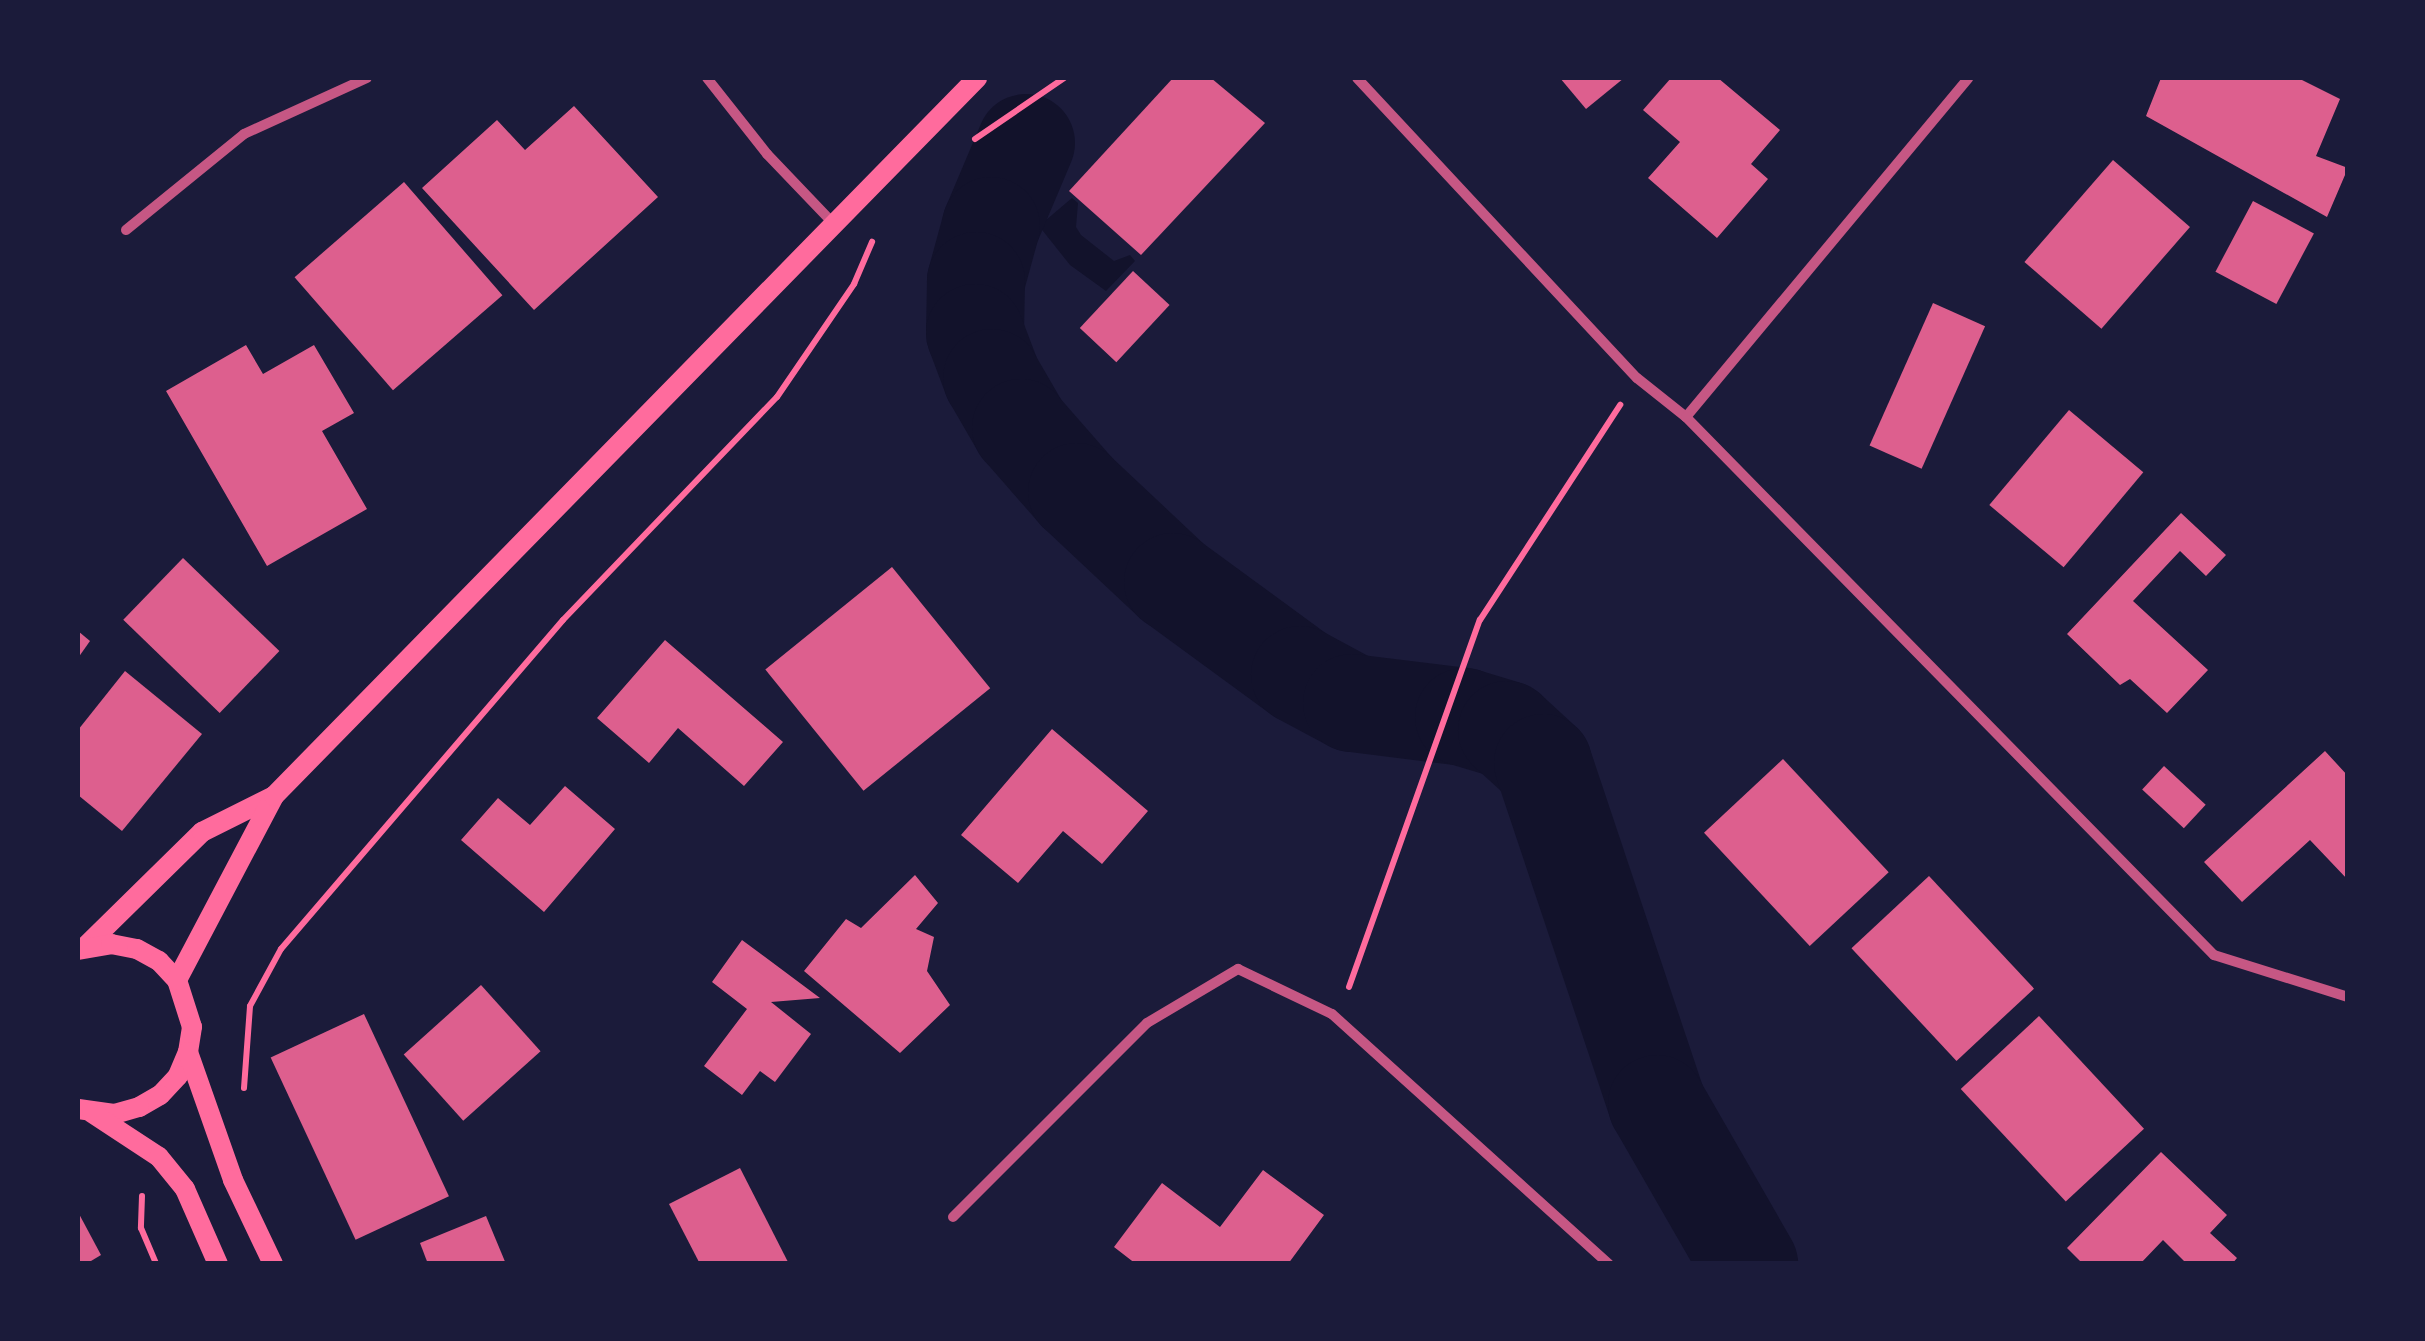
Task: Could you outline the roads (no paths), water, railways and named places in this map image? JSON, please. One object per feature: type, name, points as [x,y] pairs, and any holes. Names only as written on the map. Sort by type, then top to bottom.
[{"type":"main road","points":[[177,980],[274,796],[977,78]]},
{"type":"main road","points":[[82,948],[202,832],[274,796]]},
{"type":"main road","points":[[82,948],[112,944],[137,949],[159,962],[177,980],[192,1027],[188,1052],[178,1076],[160,1094],[139,1107],[114,1114],[83,1110]]},
{"type":"main road","points":[[188,1052],[220,1143],[272,1264]]},
{"type":"main road","points":[[83,1110],[159,1158],[184,1189],[218,1264]]},
{"type":"street","points":[[126,230],[244,134],[367,78]]},
{"type":"street","points":[[707,78],[766,154],[836,226]]},
{"type":"street","points":[[1357,78],[1637,378],[1686,417],[2214,954],[2348,996]]},
{"type":"street","points":[[1686,417],[1968,78]]},
{"type":"street","points":[[953,1217],[1147,1023],[1238,969],[1332,1014],[1609,1264]]},
{"type":"waterway","points":[[1026,143],[991,226],[976,281],[975,333],[992,378],[1021,428],[1077,492],[1173,582],[1300,675],[1352,703],[1464,717],[1507,730],[1543,763],[1657,1104],[1749,1264]]}]
